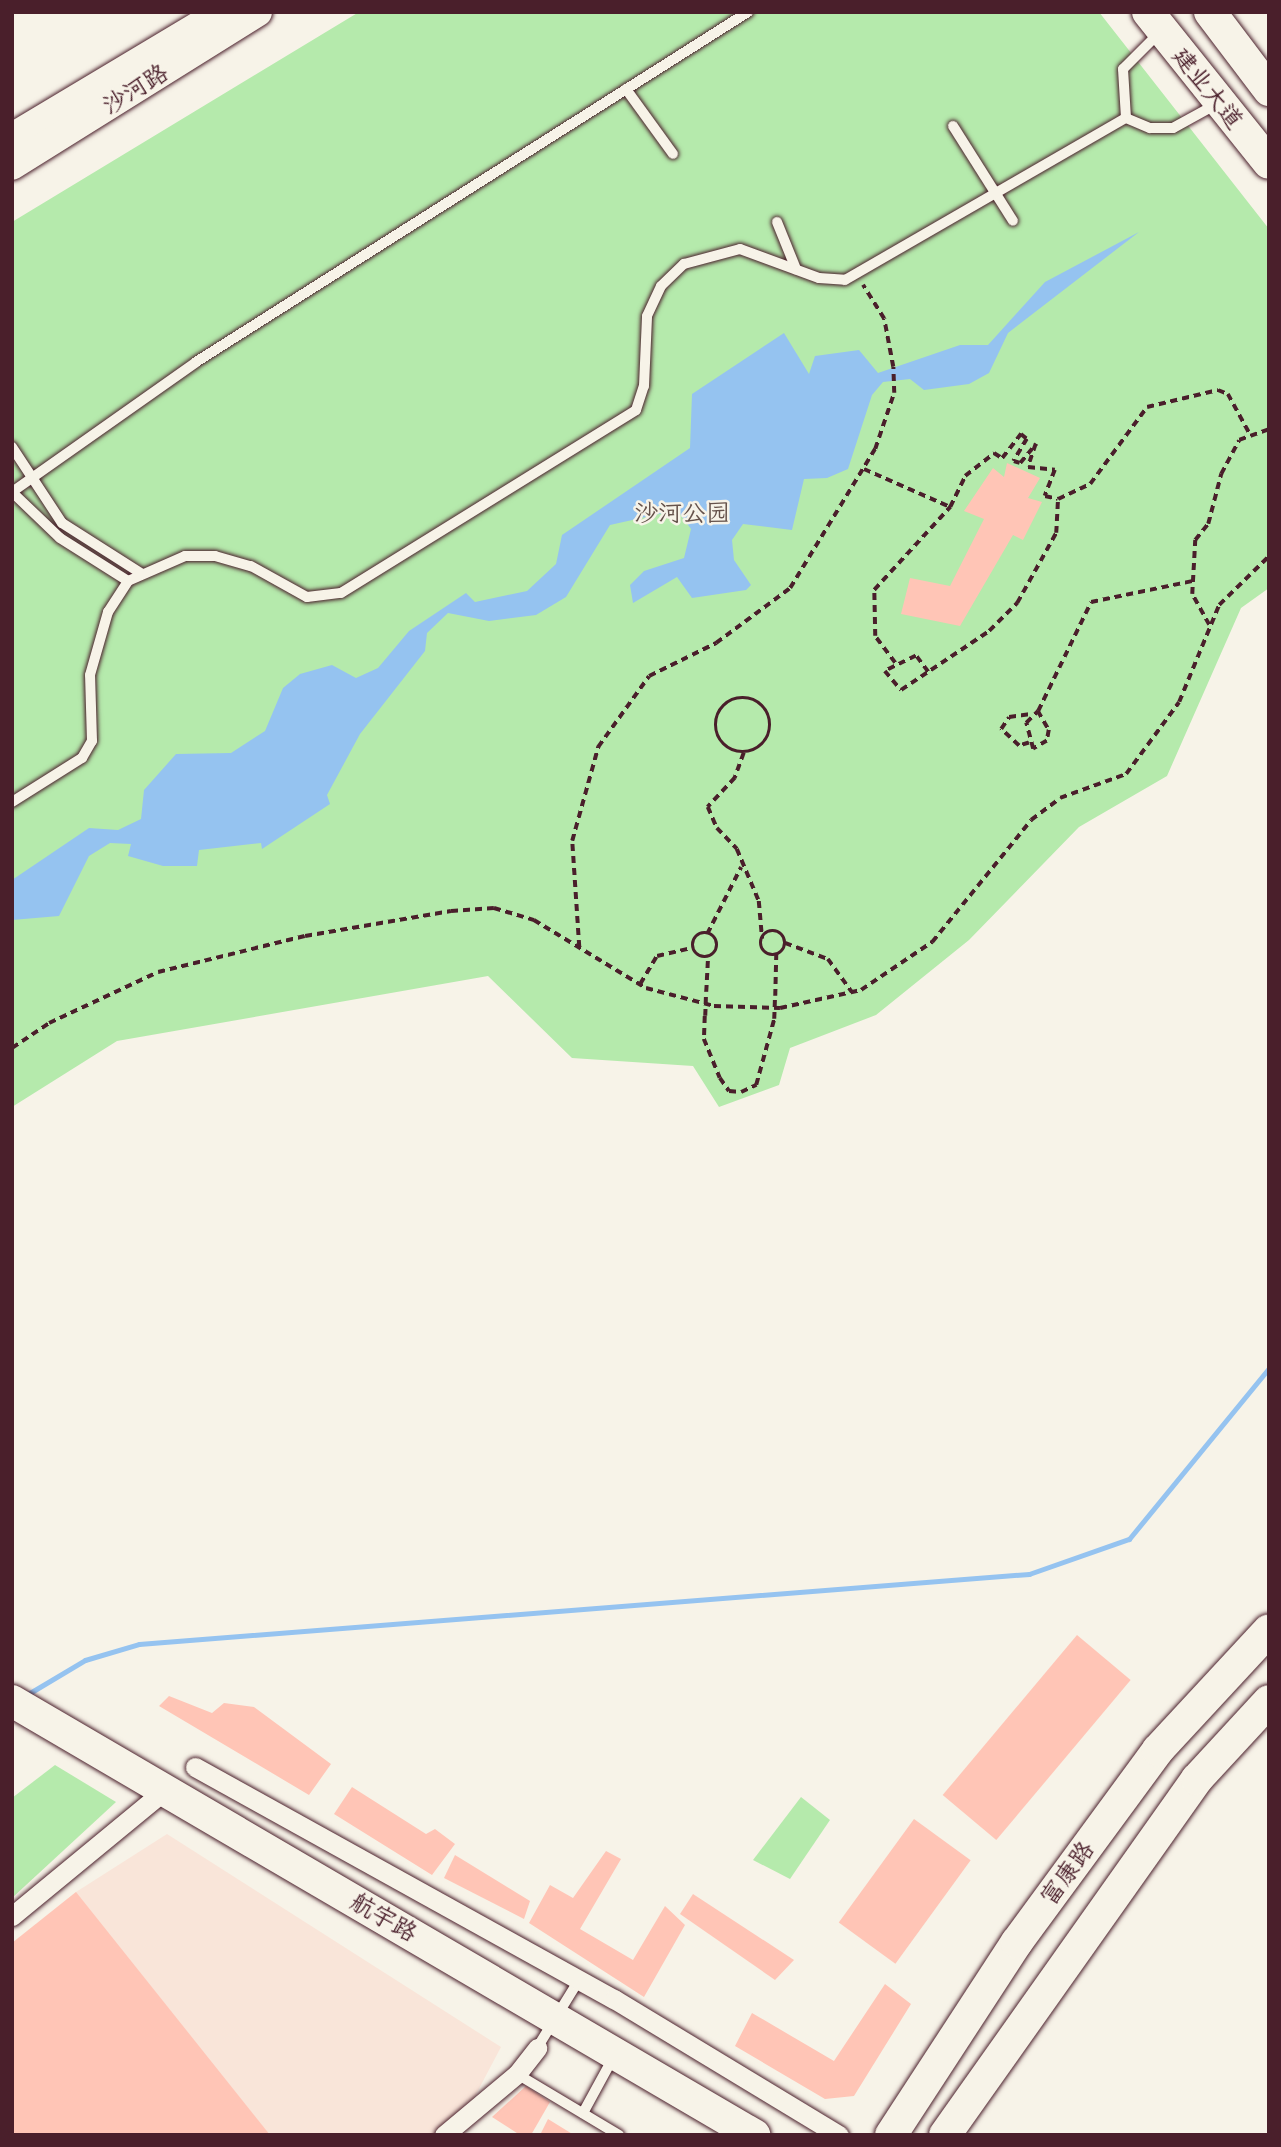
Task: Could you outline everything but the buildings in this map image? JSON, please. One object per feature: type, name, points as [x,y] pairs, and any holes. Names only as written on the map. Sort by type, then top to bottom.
[{"type":"main road","name":"沙河路","points":[[14,132],[221,12]]},
{"type":"main road","name":"沙河路","points":[[12,166],[258,12]]},
{"type":"main road","name":"建业大道","points":[[1210,12],[1269,90]]},
{"type":"main road","name":"建业大道","points":[[1155,21],[1269,163]]},
{"type":"main road","name":"富康路","points":[[891,2135],[1017,1942],[1158,1750],[1269,1630]]},
{"type":"main road","name":"航宇路","points":[[12,1701],[754,2135]]},
{"type":"main road","name":"富康路","points":[[945,2135],[1197,1779],[1269,1701]]},
{"type":"street","points":[[195,1767],[579,1980],[839,2135]]},
{"type":"street","points":[[12,1916],[165,1790]]},
{"type":"street","points":[[444,2135],[517,2074],[537,2049]]},
{"type":"lane","points":[[128,581],[60,538],[12,492],[34,480],[196,362],[748,12]]},
{"type":"lane","points":[[1126,118],[1123,69],[1155,21]]},
{"type":"lane","points":[[626,89],[673,154]]},
{"type":"lane","points":[[1126,118],[1150,128],[1173,128],[1220,102]]},
{"type":"lane","points":[[12,802],[82,758],[92,741],[90,675],[108,612],[128,581],[185,556],[215,556],[251,566],[307,597],[341,593],[636,410],[644,386],[648,316],[661,286],[684,264],[740,249],[796,269],[845,280],[1126,118]]},
{"type":"lane","points":[[953,126],[1013,221]]},
{"type":"lane","points":[[777,222],[796,269]]},
{"type":"lane","points":[[12,447],[62,523],[142,574]]},
{"type":"lane","points":[[537,2049],[553,2016],[579,1980]]},
{"type":"lane","points":[[583,2113],[616,2053]]},
{"type":"lane","points":[[517,2074],[620,2135]]},
{"type":"path","points":[[579,947],[572,841],[598,747],[649,676],[716,643],[790,588],[864,468],[894,393],[893,367],[884,319],[857,274]]},
{"type":"path","points":[[895,663],[875,636],[874,590],[950,507],[965,476],[994,453],[1002,458],[1021,433],[1027,439],[1014,461],[1020,463],[1036,444],[1028,467],[1055,470],[1045,496],[1058,499],[1090,484],[1138,415],[1170,397],[1228,394],[1251,436]]},
{"type":"path","points":[[1209,625],[1192,581],[1195,540],[1208,524],[1221,474],[1239,440],[1269,429]]},
{"type":"path","points":[[864,468],[950,507]]},
{"type":"path","points":[[928,672],[916,656],[895,663],[886,671],[901,690],[928,672],[989,631],[1017,603],[1056,533],[1058,499]]},
{"type":"path","points":[[12,1048],[49,1023],[158,972],[305,936],[494,908],[534,920],[640,984],[714,1006],[780,1008],[852,992],[888,976],[932,942],[1031,820],[1060,798],[1126,774],[1179,702],[1209,625],[1241,580],[1269,556]]},
{"type":"path","points":[[1029,743],[1019,746],[1001,729],[1009,717],[1038,711],[1091,602],[1192,581]]},
{"type":"path","points":[[745,698],[762,705],[770,721],[761,747],[744,753],[720,742],[715,725],[727,702],[745,698]]},
{"type":"path","points":[[1032,713],[1029,743],[1033,749],[1047,741],[1049,730],[1038,711]]},
{"type":"path","points":[[744,753],[735,778],[708,807],[717,828],[737,849],[741,867],[760,901],[762,939],[766,952],[776,954]]},
{"type":"path","points":[[693,948],[696,937],[707,934],[741,867]]},
{"type":"path","points":[[762,939],[775,932],[785,943],[828,959],[852,992]]},
{"type":"path","points":[[707,934],[716,945],[708,957],[704,1039],[720,1079],[729,1091],[741,1092],[756,1085],[774,1019],[776,954],[785,943]]},
{"type":"path","points":[[640,984],[656,956],[693,948],[708,957]]},
{"type":"shaded area","points":[[167,1834],[501,2047],[472,2102],[432,2135],[12,2135],[12,1943],[76,1892]]},
{"type":"green space","name":"沙河公园","points":[[359,12],[1099,12],[1269,229],[1269,588],[1241,608],[1167,776],[1079,827],[969,940],[876,1015],[790,1048],[779,1085],[719,1107],[693,1066],[572,1058],[488,976],[117,1041],[12,1107],[12,222]]},
{"type":"green space","points":[[55,1765],[116,1802],[12,1898],[12,1798]]},
{"type":"green space","points":[[801,1797],[830,1820],[790,1879],[753,1860]]},
{"type":"water","points":[[1139,232],[1008,333],[989,373],[969,384],[924,390],[910,379],[883,382],[872,395],[848,469],[827,478],[804,479],[792,530],[743,524],[732,540],[734,560],[751,585],[746,590],[692,598],[677,577],[633,603],[630,585],[644,571],[684,558],[691,529],[677,510],[610,525],[566,597],[536,615],[489,621],[448,613],[427,633],[425,651],[360,734],[327,795],[330,804],[262,849],[261,843],[199,850],[197,866],[163,866],[128,856],[131,844],[110,843],[89,856],[59,916],[12,920],[12,880],[89,828],[118,830],[141,819],[144,790],[176,754],[231,753],[265,731],[283,688],[300,674],[332,665],[356,678],[378,668],[409,631],[466,593],[475,602],[527,591],[556,564],[562,535],[690,448],[692,394],[784,333],[809,374],[815,356],[859,350],[878,373],[960,345],[988,345],[1045,282]]},
{"type":"waterway","points":[[23,1697],[85,1660],[139,1644],[1029,1574],[1129,1539],[1269,1368]]}]
